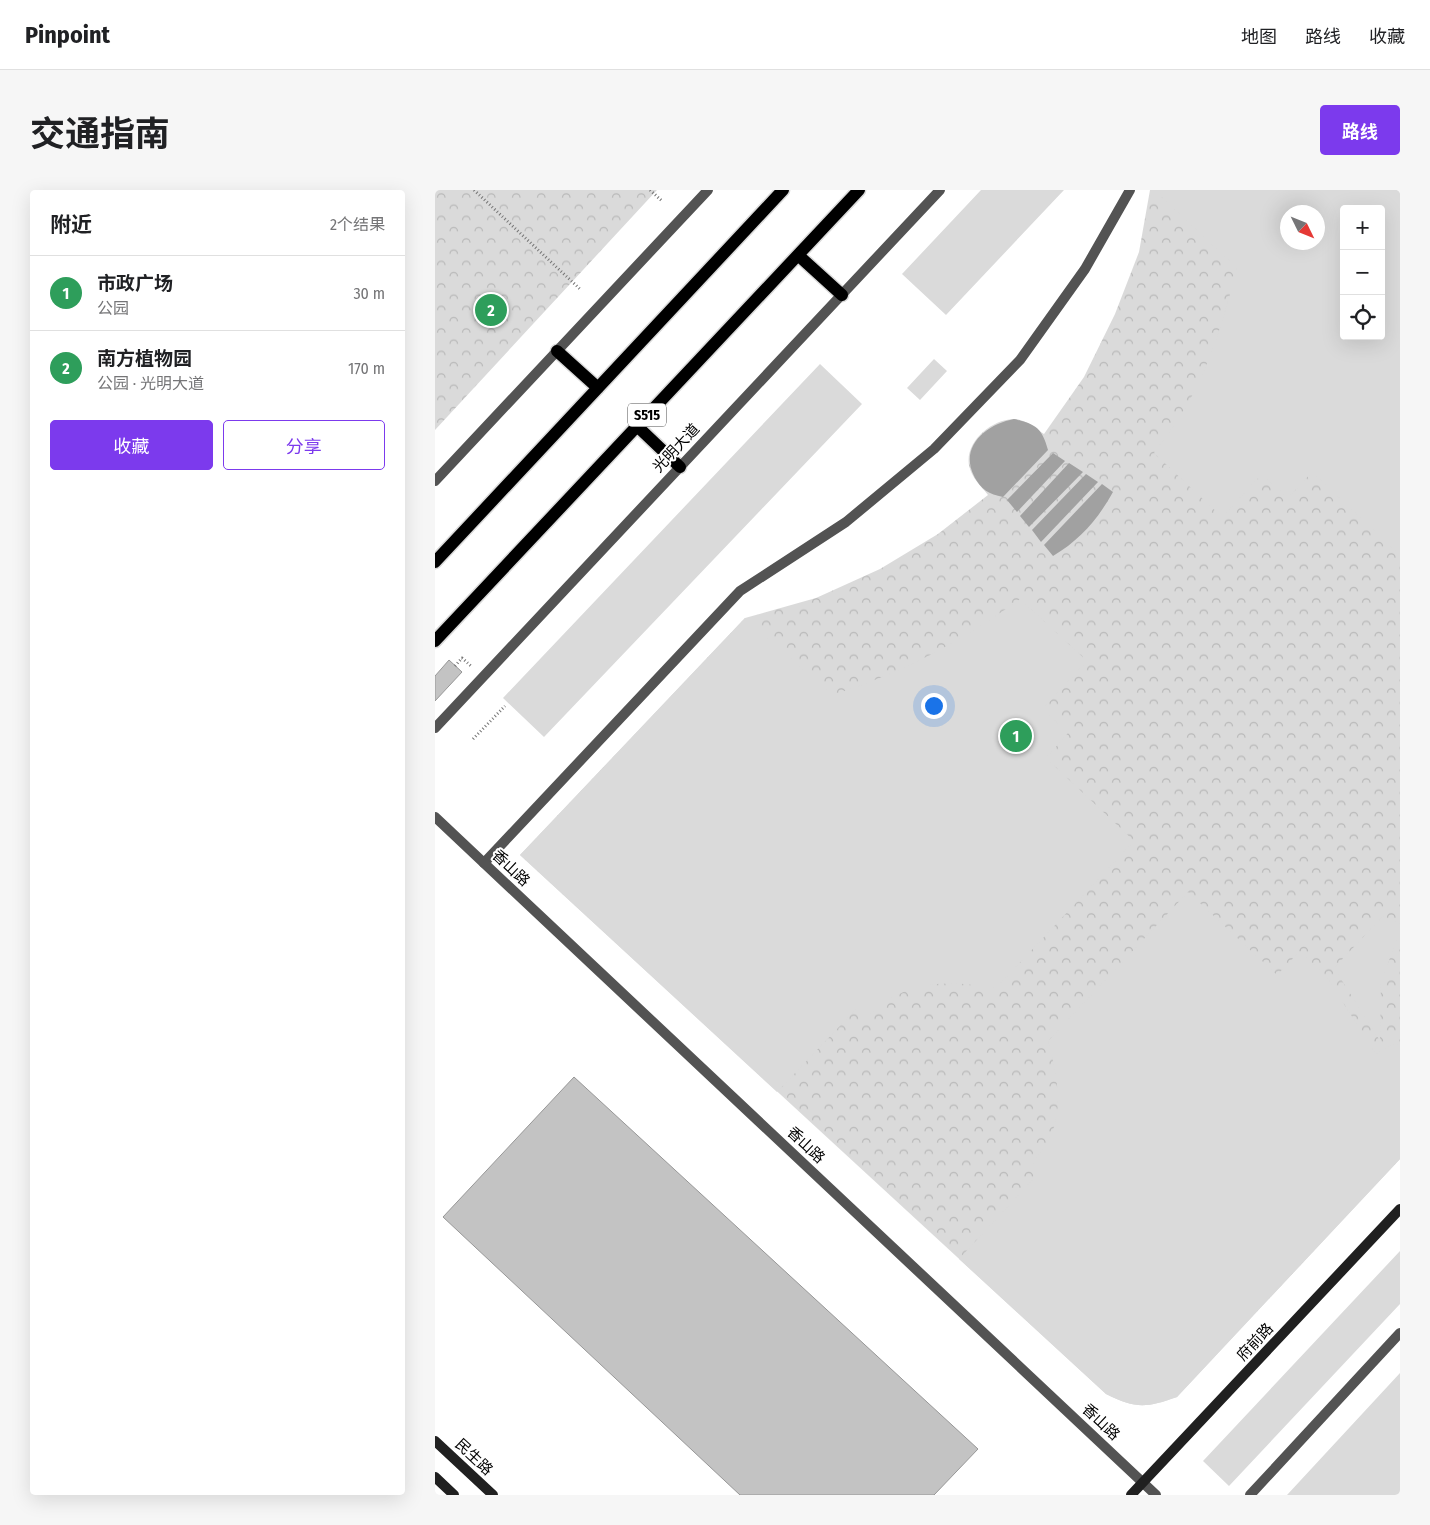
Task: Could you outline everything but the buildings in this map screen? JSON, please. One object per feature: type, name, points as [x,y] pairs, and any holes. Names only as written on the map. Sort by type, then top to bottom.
[{"type":"main road","points":[[435,562],[783,190]]},
{"type":"main road","name":"S515","points":[[435,641],[859,190]]},
{"type":"main road","points":[[798,255],[842,295]]},
{"type":"main road","points":[[557,351],[598,388]]},
{"type":"main road","points":[[637,426],[680,467]]},
{"type":"main road","name":"府前路","points":[[1131,1495],[1400,1209]]},
{"type":"main road","name":"民生路","points":[[435,1441],[493,1495]]},
{"type":"main road","points":[[435,1477],[455,1495]]},
{"type":"street","points":[[435,481],[708,190]]},
{"type":"street","name":"光明大道","points":[[435,728],[940,190]]},
{"type":"street","points":[[484,863],[740,591],[846,522],[934,449],[1019,360],[1085,269],[1131,190]]},
{"type":"street","name":"香山路","points":[[435,817],[1156,1495]]},
{"type":"street","points":[[1250,1495],[1400,1333]]},
{"type":"path","points":[[474,190],[581,290]]},
{"type":"path","points":[[650,190],[662,201]]},
{"type":"path","points":[[473,739],[505,706]]},
{"type":"green space","points":[[435,190],[657,190],[435,430]]},
{"type":"green space","points":[[981,190],[1064,190],[946,315],[902,274]]},
{"type":"green space","points":[[1150,190],[1400,190],[1400,1159],[1177,1397],[1149,1405],[1125,1402],[1106,1394],[520,855],[745,618],[816,598],[880,569],[938,534],[988,495],[974,477],[969,465],[971,448],[975,441],[996,423],[1013,419],[1026,422],[1044,434],[1084,377],[1115,314],[1139,252]]},
{"type":"green space","points":[[1154,190],[1400,190],[1400,555],[1312,472],[1288,498],[1262,474],[1222,517],[1154,453],[1193,395],[1209,360],[1237,268]]},
{"type":"green space","points":[[934,359],[947,371],[920,400],[907,388]]},
{"type":"green space","points":[[820,364],[862,404],[544,737],[503,698]]},
{"type":"green space","points":[[1020,599],[1087,661],[1043,709],[1068,733],[1046,758],[1134,841],[996,988],[959,984],[935,984],[911,989],[899,994],[867,1017],[857,1008],[777,1092],[520,855],[745,618],[832,695],[883,676],[930,655],[953,643]]},
{"type":"green space","points":[[1188,892],[1277,975],[1300,951],[1326,976],[1376,1054],[1392,1045],[1400,1044],[1400,1159],[1177,1397],[1149,1405],[1141,1405],[1125,1402],[1106,1394],[959,1259],[1037,1175],[1030,1168],[1049,1139],[1057,1115],[1058,1103],[1056,1077],[1048,1041]]},
{"type":"green space","points":[[1383,916],[1400,924],[1400,930],[1381,983],[1380,1041],[1334,968]]},
{"type":"green space","points":[[1400,1251],[1400,1304],[1229,1486],[1203,1461]]},
{"type":"green space","points":[[1400,1373],[1400,1495],[1287,1495]]},
{"type":"shaded area","points":[[1014,419],[1037,428],[1048,450],[1003,497],[990,493],[980,485],[970,465],[970,455],[978,438],[986,431]]},
{"type":"shaded area","points":[[1053,453],[1065,461],[1017,512],[1007,500]]},
{"type":"shaded area","points":[[1069,463],[1083,472],[1029,527],[1020,516]]},
{"type":"shaded area","points":[[1086,474],[1098,482],[1041,542],[1032,530]]},
{"type":"shaded area","points":[[1102,484],[1113,492],[1101,511],[1080,536],[1053,556],[1044,545]]},
{"type":"place","name":"南方植物园","points":[[491,310]]},
{"type":"place","name":"市政广场","points":[[1016,736]]}]
